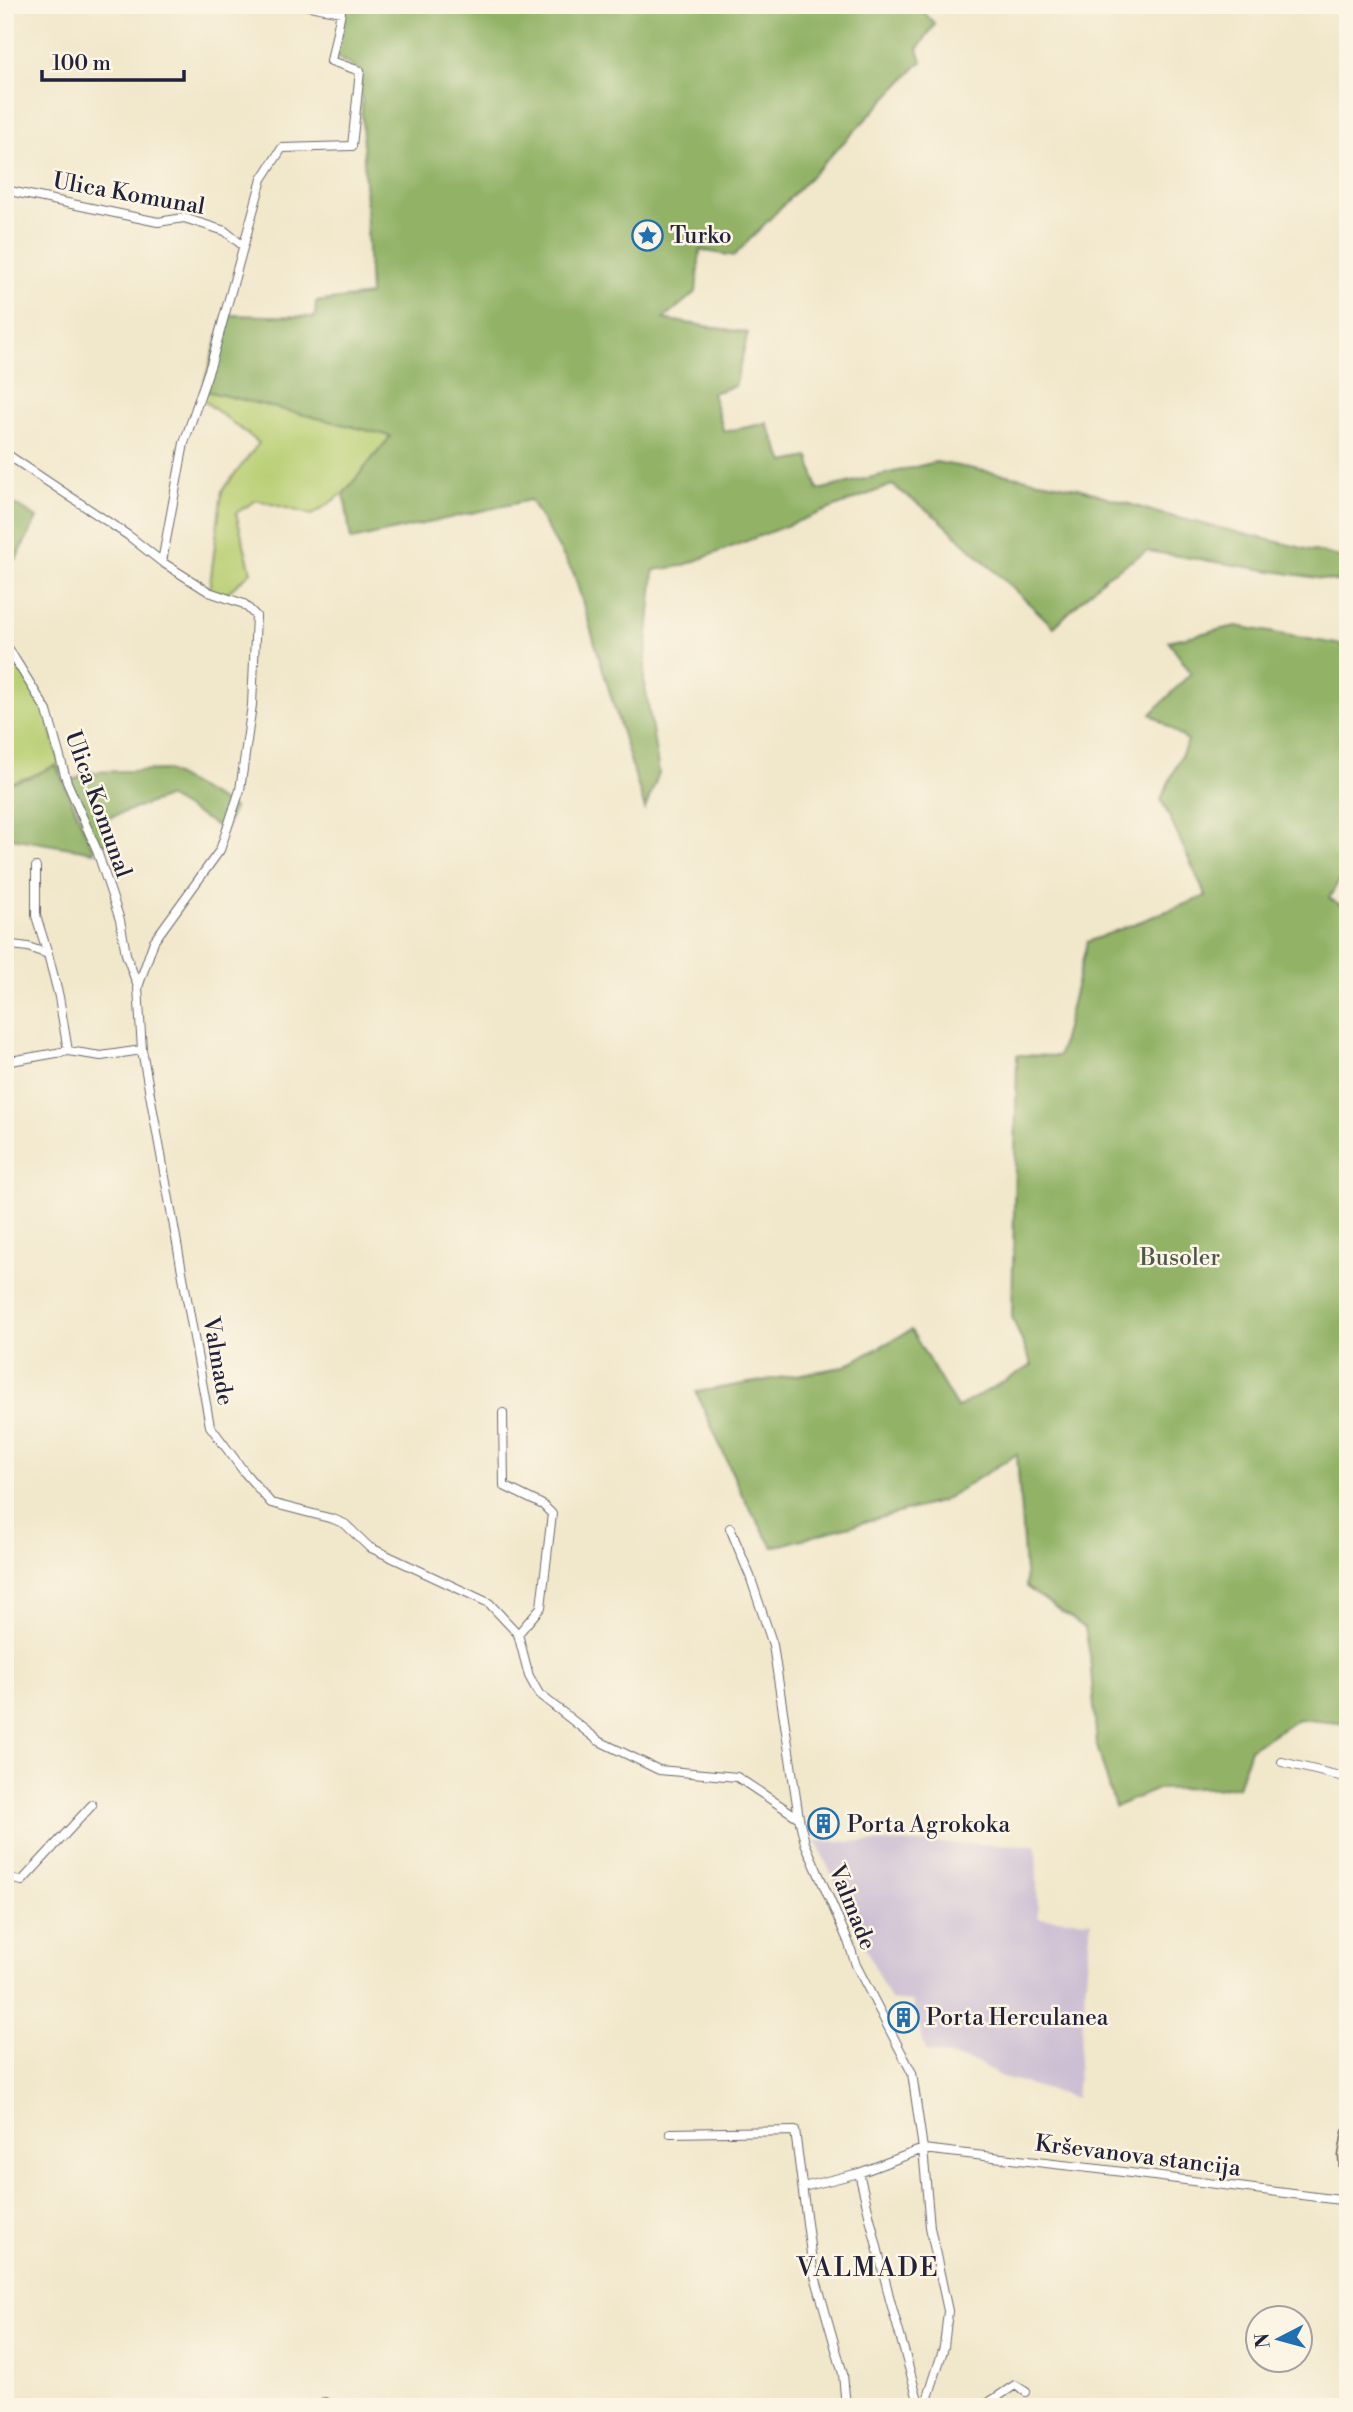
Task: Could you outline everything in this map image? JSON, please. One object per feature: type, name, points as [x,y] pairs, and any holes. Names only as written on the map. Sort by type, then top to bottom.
[{"type":"main road","points":[[1348,2133],[1344,2156],[1348,2200]]},
{"type":"main road","points":[[1346,2407],[1348,2400]]},
{"type":"street","points":[[162,562],[184,443],[211,364],[262,179],[282,148],[352,146],[360,71],[331,61],[341,12],[304,5]]},
{"type":"street","name":"Ulica Komunal","points":[[5,190],[158,222],[184,218],[225,231],[243,244]]},
{"type":"street","name":"Ulica Komunal","points":[[5,453],[121,530],[162,562],[209,592],[244,604],[257,617],[252,705],[240,790],[220,850],[154,941],[138,987]]},
{"type":"street","name":"Ulica Komunal","points":[[5,643],[47,711],[67,782],[96,848],[120,920],[126,954],[138,987],[142,1050]]},
{"type":"street","points":[[36,867],[36,916],[59,998],[68,1051]]},
{"type":"street","points":[[5,944],[28,947],[48,954]]},
{"type":"street","points":[[5,1062],[68,1051],[101,1056],[142,1050]]},
{"type":"street","name":"Valmade","points":[[142,1050],[211,1426],[244,1473],[271,1503],[345,1524],[369,1547],[489,1603],[518,1634],[528,1676],[539,1694],[599,1741],[659,1770],[737,1776],[799,1818],[805,1843],[856,1965],[912,2073],[923,2149],[930,2227],[948,2311],[944,2347],[923,2407]]},
{"type":"street","points":[[503,1413],[504,1486],[543,1505],[552,1514],[541,1608],[518,1634]]},
{"type":"street","points":[[730,1528],[750,1576],[773,1645],[799,1818]]},
{"type":"street","points":[[1282,1762],[1348,1778]]},
{"type":"street","points":[[5,1877],[22,1881],[92,1805]]},
{"type":"street","points":[[670,2133],[795,2131],[813,2269],[843,2374],[846,2407]]},
{"type":"street","points":[[803,2187],[859,2173],[923,2149]]},
{"type":"street","name":"Krševanova stancija","points":[[923,2149],[1348,2200]]},
{"type":"street","name":"Valmade","points":[[859,2173],[890,2300],[923,2407]]},
{"type":"street","points":[[982,2407],[1016,2385],[1026,2392]]},
{"type":"shaded area","points":[[816,1841],[1036,1845],[1038,1918],[1091,1921],[1076,2098],[999,2076],[979,2063],[926,2051],[912,2002],[890,2000]]},
{"type":"green space","points":[[345,5],[917,5],[935,24],[918,49],[922,61],[734,256],[700,250],[696,292],[663,319],[748,333],[735,386],[712,393],[724,432],[767,423],[784,462],[809,457],[818,490],[936,462],[1078,488],[1158,513],[1348,559],[1348,583],[1147,551],[1104,578],[1054,627],[939,519],[892,485],[682,566],[654,570],[644,679],[659,773],[645,809],[574,574],[530,500],[351,540],[344,493],[391,436],[202,390],[225,315],[315,317],[316,302],[370,295],[360,71],[336,57]]},
{"type":"green space","points":[[202,390],[391,436],[344,493],[312,515],[257,500],[236,513],[251,572],[226,594],[209,592],[222,491],[259,443],[199,397]]},
{"type":"green space","points":[[5,498],[37,518],[16,559],[5,560]]},
{"type":"green space","name":"Busoler","points":[[1236,626],[1348,646],[1348,866],[1329,898],[1348,909],[1348,1724],[1298,1719],[1250,1749],[1238,1787],[1157,1789],[1115,1807],[1097,1746],[1090,1656],[1085,1628],[1026,1587],[1017,1454],[942,1501],[773,1547],[743,1497],[696,1392],[843,1367],[911,1330],[957,1408],[1032,1365],[1012,1317],[1017,1055],[1059,1056],[1087,942],[1206,896],[1161,799],[1188,741],[1151,714],[1191,673],[1168,641]]},
{"type":"green space","points":[[5,643],[47,711],[64,783],[55,766],[5,784]]},
{"type":"green space","points":[[56,765],[94,852],[5,837],[5,784],[30,777]]},
{"type":"green space","points":[[166,770],[234,808],[224,830],[167,797],[105,819],[111,841],[96,848],[67,782],[92,772]]},
{"type":"place","name":"Turko","points":[[647,235]]},
{"type":"place","name":"Porta Agrokoka","points":[[824,1824]]},
{"type":"place","name":"Porta Herculanea","points":[[903,2017]]},
{"type":"district","name":"VALMADE","points":[[868,2267]]}]
